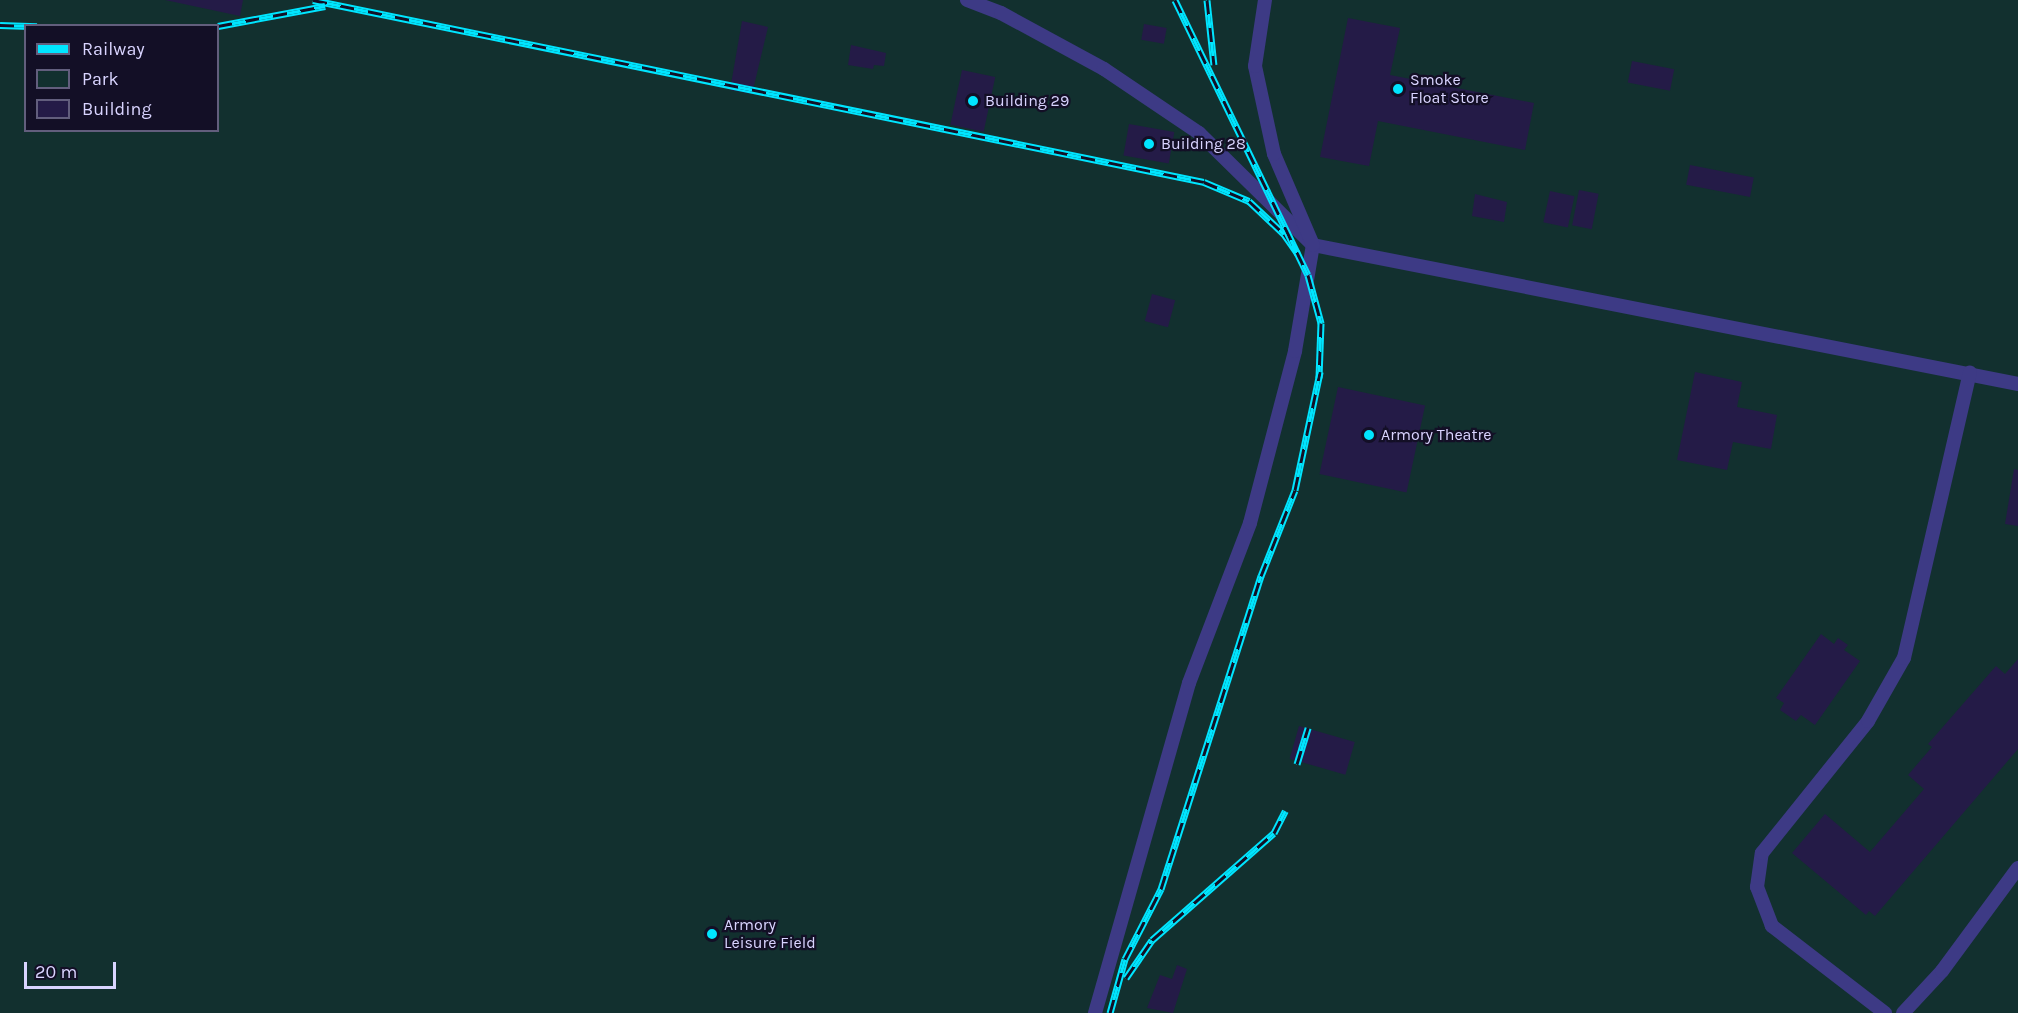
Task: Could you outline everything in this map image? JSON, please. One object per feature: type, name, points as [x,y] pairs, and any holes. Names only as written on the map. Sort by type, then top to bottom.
[{"type":"lane","points":[[967,0],[1001,13],[1104,69],[1199,133],[1313,246],[2018,384]]},
{"type":"lane","points":[[1095,1013],[1190,683],[1250,523],[1295,351],[1313,246],[1274,154],[1255,66],[1266,1]]},
{"type":"lane","points":[[1885,1013],[1772,926],[1757,887],[1762,853],[1868,721],[1904,658],[1970,373]]},
{"type":"lane","points":[[1903,1013],[1942,971],[2018,868]]},
{"type":"green space","points":[[0,0],[2018,0],[2018,1013],[0,1013]]},
{"type":"building","points":[[165,0],[243,0],[240,16]]},
{"type":"building","name":"Smoke Float Store","points":[[1348,18],[1400,28],[1390,75],[1534,103],[1525,150],[1378,121],[1369,166],[1320,157]]},
{"type":"building","points":[[742,21],[768,27],[752,94],[730,90]]},
{"type":"building","points":[[1144,24],[1167,28],[1164,44],[1141,40]]},
{"type":"building","points":[[851,45],[886,53],[884,66],[874,65],[873,69],[848,65]]},
{"type":"building","points":[[1632,61],[1674,69],[1670,91],[1628,83]]},
{"type":"building","name":"Building 29","points":[[962,70],[995,77],[984,132],[950,125]]},
{"type":"building","name":"Building 28","points":[[1129,124],[1174,132],[1169,164],[1123,156]]},
{"type":"building","points":[[1690,165],[1754,177],[1750,197],[1686,185]]},
{"type":"building","points":[[1579,190],[1599,194],[1592,229],[1572,225]]},
{"type":"building","points":[[1550,191],[1574,196],[1568,227],[1543,222]]},
{"type":"building","points":[[1475,194],[1507,202],[1504,222],[1472,216]]},
{"type":"building","points":[[1152,294],[1175,300],[1168,327],[1145,321]]},
{"type":"building","points":[[1695,372],[1742,382],[1737,407],[1777,415],[1771,449],[1733,442],[1727,470],[1677,460]]},
{"type":"building","points":[[1338,387],[1425,406],[1407,493],[1319,474]]},
{"type":"building","points":[[2014,469],[2018,470],[2018,526],[2005,524]]},
{"type":"building","points":[[1821,634],[1834,644],[1838,638],[1848,645],[1844,650],[1860,661],[1815,725],[1801,715],[1796,721],[1780,710],[1784,703],[1776,698]]},
{"type":"building","points":[[2018,659],[2018,749],[1875,916],[1869,911],[1866,915],[1792,853],[1825,814],[1870,852],[1924,789],[1908,775],[1932,747],[1928,744],[1996,666],[2005,674]]},
{"type":"building","points":[[1299,726],[1355,742],[1345,775],[1290,759]]},
{"type":"building","points":[[1177,965],[1187,969],[1173,1013],[1147,1008],[1160,975],[1172,979]]},
{"type":"railway","points":[[313,0],[1204,182],[1249,201],[1284,234],[1298,254]]},
{"type":"railway","points":[[1175,0],[1308,275],[1321,323],[1319,378]]},
{"type":"railway","points":[[1207,0],[1214,65]]},
{"type":"railway","points":[[219,26],[325,6]]},
{"type":"railway","points":[[0,25],[24,26]]},
{"type":"railway","points":[[1110,1013],[1125,959],[1161,889],[1261,576],[1295,490],[1320,372]]},
{"type":"railway","points":[[1297,764],[1308,728]]},
{"type":"railway","points":[[1126,978],[1152,940],[1274,833],[1285,811]]},
{"type":"place","name":"Smoke Float Store","points":[[1398,89]]},
{"type":"place","name":"Building 29","points":[[973,101]]},
{"type":"place","name":"Building 28","points":[[1149,144]]},
{"type":"place","name":"Armory Theatre","points":[[1369,435]]},
{"type":"place","name":"Armory Leisure Field","points":[[712,934]]}]
